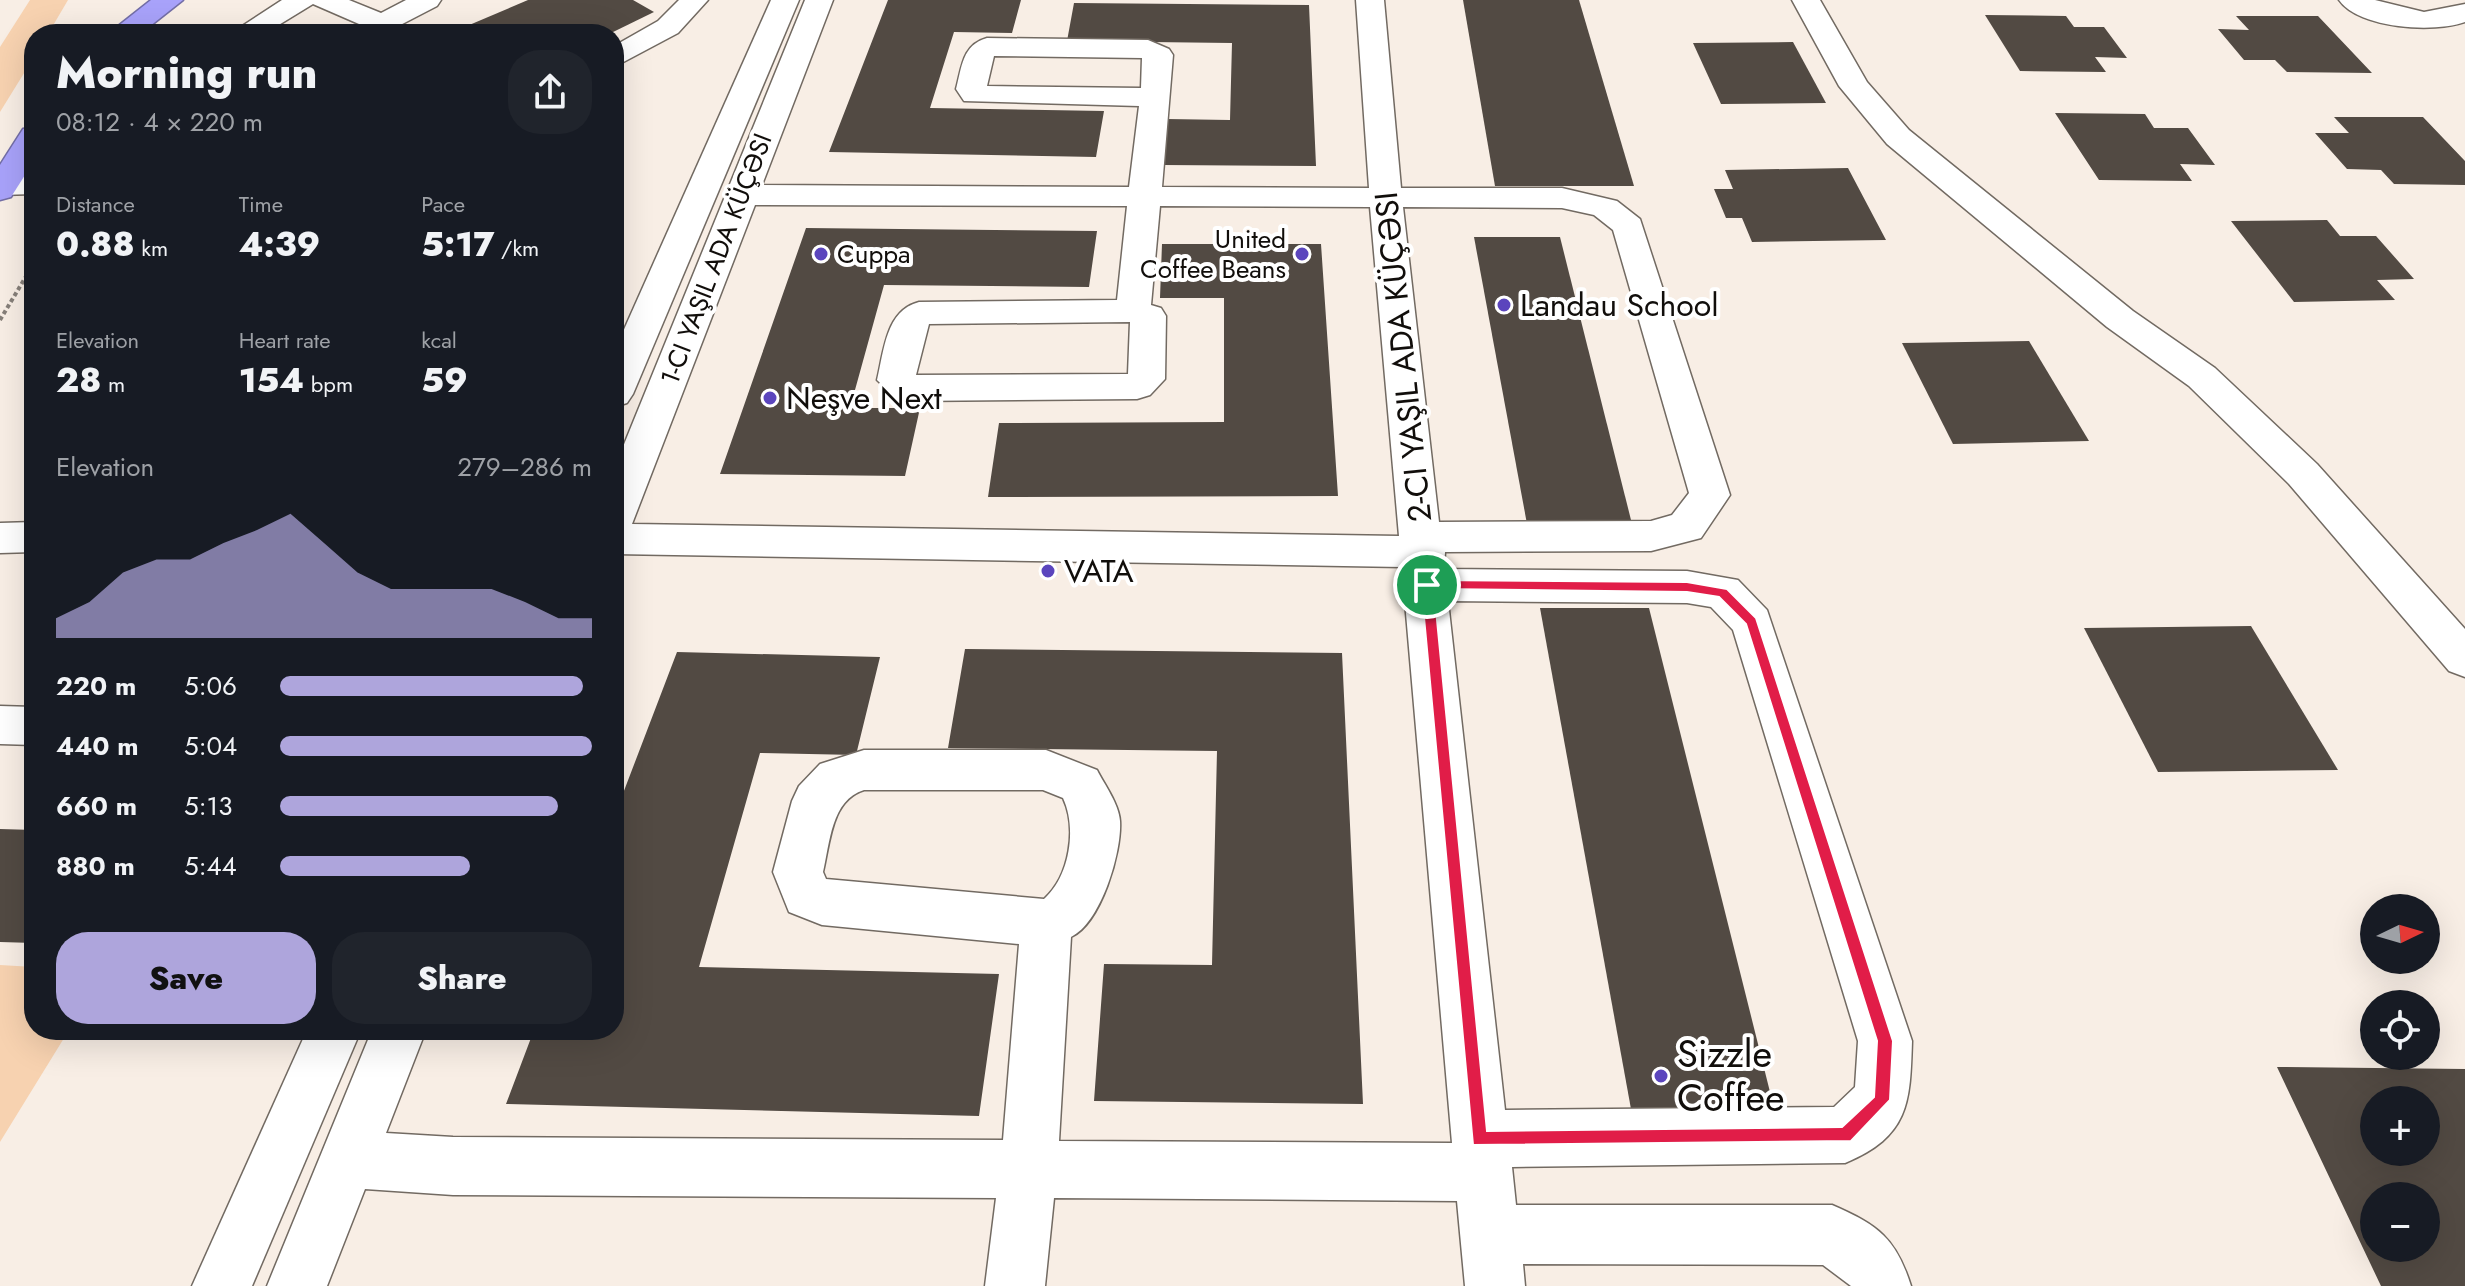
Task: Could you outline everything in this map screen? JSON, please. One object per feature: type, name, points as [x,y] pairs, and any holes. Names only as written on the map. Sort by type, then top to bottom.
[{"type":"highway","points":[[136,24],[169,0]]},
{"type":"highway","points":[[9,187],[24,156]]},
{"type":"street","points":[[261,24],[302,0]]},
{"type":"street","points":[[324,0],[363,24]]},
{"type":"street","points":[[378,24],[427,0]]},
{"type":"street","points":[[624,52],[668,27],[694,0]]},
{"type":"street","points":[[624,371],[785,0]]},
{"type":"street","points":[[624,493],[819,0]]},
{"type":"street","points":[[1370,0],[1386,198],[1492,1260],[1832,1235],[1875,1266],[1881,1286]]},
{"type":"street","points":[[1806,0],[1854,86],[1898,137],[2120,319],[2202,377],[2303,474],[2465,659]]},
{"type":"street","points":[[2353,0],[2446,29],[2465,12]]},
{"type":"street","points":[[1133,311],[1142,198],[1159,55],[1148,49],[987,47],[980,52],[971,89],[975,95],[1154,97]]},
{"type":"street","points":[[740,195],[1562,198],[1605,208],[1628,226],[1710,495],[1686,527],[1651,536],[1424,558]]},
{"type":"street","points":[[1133,311],[1148,316],[1146,379],[1137,386],[908,388],[896,380],[909,324],[919,313],[1133,311]]},
{"type":"street","points":[[0,538],[24,537]]},
{"type":"street","points":[[348,1159],[453,1166],[1029,1168],[1481,1156],[1845,1135],[1882,1100],[1885,1041],[1752,622],[1723,592],[1424,558],[624,539]]},
{"type":"street","points":[[0,725],[24,726]]},
{"type":"street","points":[[864,770],[1046,770],[1080,784],[1096,817],[1095,845],[1073,906],[1062,916],[1046,923],[822,902],[807,896],[798,872],[816,801],[837,778],[864,770]]},
{"type":"street","points":[[1015,1286],[1029,1168],[1046,923]]},
{"type":"street","points":[[222,1286],[330,1040]]},
{"type":"street","points":[[297,1286],[395,1040]]},
{"type":"path","points":[[0,320],[24,280]]},
{"type":"shaded area","points":[[30,0],[68,0],[54,24],[24,24],[24,73],[0,112],[0,47]]},
{"type":"shaded area","points":[[0,965],[24,966],[24,1040],[63,1040],[0,1142]]},
{"type":"building","points":[[528,0],[633,0],[654,12],[624,27],[624,24],[472,24]]},
{"type":"building","points":[[888,0],[1021,0],[1012,33],[954,32],[930,108],[1104,111],[1096,157],[829,152]]},
{"type":"building","points":[[1463,0],[1579,0],[1634,186],[1495,186]]},
{"type":"building","points":[[1074,3],[1309,5],[1316,166],[1163,165],[1167,119],[1230,120],[1232,43],[1067,41]]},
{"type":"building","points":[[1985,15],[2066,16],[2074,27],[2104,27],[2127,58],[2095,57],[2106,72],[2020,71]]},
{"type":"building","points":[[2236,16],[2318,16],[2372,73],[2287,72],[2275,60],[2244,60],[2218,29],[2249,30]]},
{"type":"building","points":[[1793,42],[1826,103],[1721,104],[1693,43]]},
{"type":"building","points":[[2055,113],[2145,114],[2154,128],[2188,128],[2215,165],[2180,164],[2192,181],[2099,180]]},
{"type":"building","points":[[2334,117],[2423,117],[2465,161],[2465,185],[2394,184],[2381,170],[2347,169],[2315,133],[2349,133]]},
{"type":"building","points":[[1848,168],[1886,240],[1752,242],[1742,218],[1726,218],[1714,189],[1733,189],[1725,170]]},
{"type":"building","points":[[2327,220],[2340,236],[2376,236],[2414,279],[2377,280],[2395,300],[2294,302],[2231,221]]},
{"type":"building","points":[[806,228],[1097,231],[1089,287],[884,285],[850,408],[920,408],[905,476],[720,474]]},
{"type":"building","points":[[1474,237],[1560,237],[1632,524],[1527,524]]},
{"type":"building","points":[[1162,244],[1321,244],[1338,496],[988,497],[999,423],[1224,422],[1224,298],[1160,298]]},
{"type":"building","points":[[2029,341],[2089,441],[1953,444],[1902,343]]},
{"type":"building","points":[[1540,608],[1649,608],[1774,1108],[1631,1109]]},
{"type":"building","points":[[2251,626],[2338,770],[2158,772],[2084,628]]},
{"type":"building","points":[[965,649],[1342,653],[1363,1104],[1094,1101],[1104,964],[1212,965],[1217,751],[948,748]]},
{"type":"building","points":[[677,652],[880,657],[856,755],[760,753],[699,967],[999,974],[979,1116],[506,1104],[530,1040],[624,1040],[624,791]]},
{"type":"building","points":[[0,829],[24,830],[24,943],[0,942]]},
{"type":"building","points":[[2277,1067],[2465,1069],[2465,1286],[2381,1286],[2370,1262],[2440,1262],[2440,1182],[2360,1182],[2360,1242]]},
{"type":"place","name":"Cuppa","points":[[821,254]]},
{"type":"place","name":"United Coffee Beans","points":[[1302,254]]},
{"type":"place","name":"Landau School","points":[[1504,305]]},
{"type":"place","name":"Neşve Next","points":[[770,398]]},
{"type":"place","name":"VATA","points":[[1048,571]]},
{"type":"place","name":"Sizzle Coffee","points":[[1661,1076]]},
{"type":"route","points":[[1427,585],[1687,587],[1723,592],[1752,622],[1885,1041],[1882,1100],[1845,1135],[1479,1139],[1427,585]]}]
